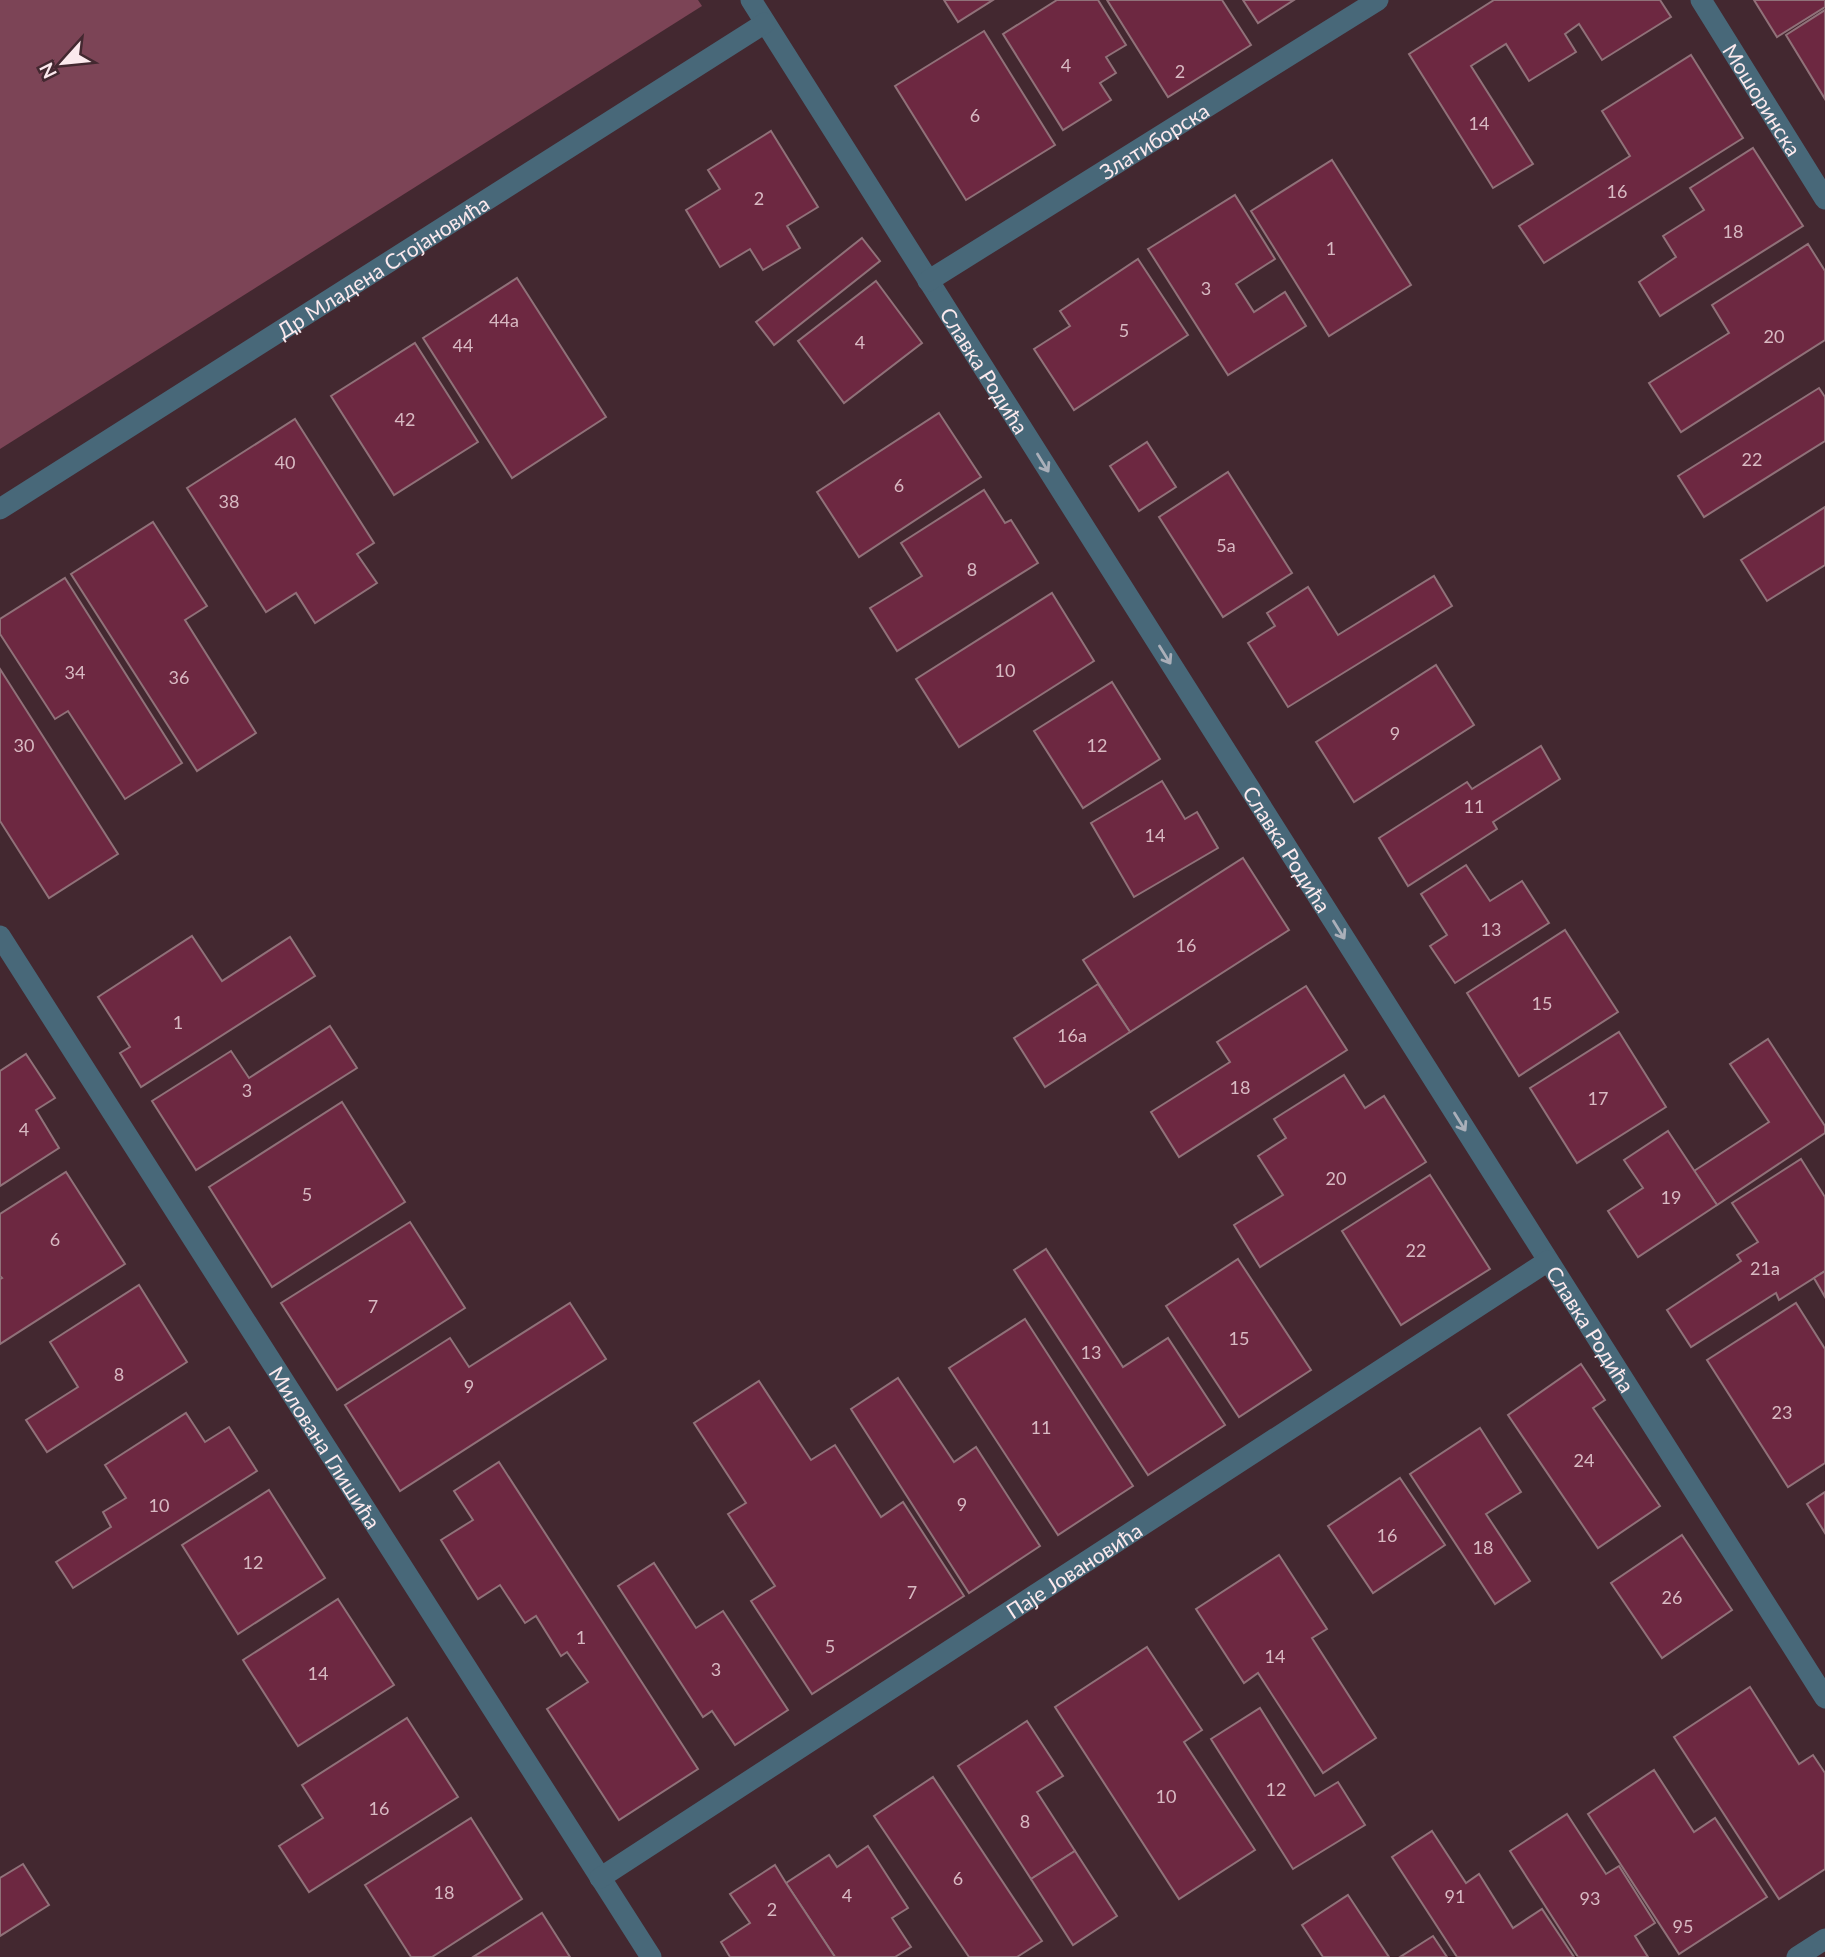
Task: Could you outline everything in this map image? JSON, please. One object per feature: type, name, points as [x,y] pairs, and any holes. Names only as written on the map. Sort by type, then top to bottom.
[{"type":"street","name":"Славка Родића","points":[[751,0],[1825,1698]]},
{"type":"street","name":"Златиборска","points":[[928,281],[1378,0]]},
{"type":"street","name":"Мошоринска","points":[[1701,0],[1825,199]]},
{"type":"street","name":"Др Младена Стојановића","points":[[0,509],[765,23]]},
{"type":"street","name":"Милована Глишића","points":[[0,936],[651,1957]]},
{"type":"street","name":"Паје Јовановића","points":[[600,1878],[1548,1261]]},
{"type":"street","points":[[1797,1957],[1825,1939]]},
{"type":"shaded area","points":[[0,0],[698,0],[702,6],[0,449]]},
{"type":"building","points":[[944,0],[993,0],[958,22]]},
{"type":"building","points":[[1057,0],[1098,0],[1126,45],[1106,57],[1116,73],[1100,83],[1111,100],[1063,130],[1003,34]]},
{"type":"building","points":[[1107,0],[1222,0],[1251,45],[1168,97]]},
{"type":"building","points":[[1243,0],[1294,0],[1258,23]]},
{"type":"building","points":[[1494,0],[1660,0],[1671,17],[1602,60],[1579,24],[1565,34],[1576,52],[1529,81],[1506,44],[1471,66],[1533,164],[1493,188],[1409,54]]},
{"type":"building","points":[[1754,0],[1825,0],[1825,7],[1777,37]]},
{"type":"building","points":[[1825,10],[1825,99],[1786,35]]},
{"type":"building","points":[[984,31],[1055,145],[966,200],[895,86]]},
{"type":"building","points":[[1691,55],[1743,138],[1544,263],[1519,226],[1630,156],[1602,111]]},
{"type":"building","points":[[771,131],[818,207],[787,226],[800,248],[763,270],[750,249],[720,267],[686,210],[720,189],[708,170]]},
{"type":"building","points":[[1753,148],[1803,226],[1660,316],[1639,282],[1676,257],[1663,236],[1704,210],[1690,188]]},
{"type":"building","points":[[1332,160],[1411,285],[1329,336],[1251,211]]},
{"type":"building","points":[[1235,195],[1275,259],[1236,284],[1254,312],[1285,292],[1306,326],[1228,375],[1148,249]]},
{"type":"building","points":[[862,238],[880,261],[774,345],[756,322]]},
{"type":"building","points":[[1808,244],[1825,271],[1825,340],[1681,432],[1649,383],[1729,333],[1712,305]]},
{"type":"building","points":[[1138,259],[1188,335],[1074,410],[1034,349],[1070,326],[1060,311]]},
{"type":"building","points":[[517,278],[606,417],[512,478],[423,338]]},
{"type":"building","points":[[876,281],[922,343],[844,403],[798,341]]},
{"type":"building","points":[[415,343],[478,442],[394,495],[331,396]]},
{"type":"building","points":[[1819,388],[1825,397],[1825,441],[1704,517],[1678,476]]},
{"type":"building","points":[[939,413],[981,477],[859,557],[817,492]]},
{"type":"building","points":[[295,419],[374,543],[357,554],[377,583],[315,623],[296,593],[266,612],[187,488]]},
{"type":"building","points":[[1147,442],[1176,487],[1139,511],[1110,466]]},
{"type":"building","points":[[1228,472],[1292,573],[1223,617],[1159,517]]},
{"type":"building","points":[[984,490],[1005,523],[1011,520],[1038,563],[897,651],[870,608],[922,576],[901,543]]},
{"type":"building","points":[[1825,507],[1825,565],[1767,601],[1741,560]]},
{"type":"building","points":[[153,522],[207,606],[185,620],[256,733],[197,771],[71,574]]},
{"type":"building","points":[[1434,576],[1452,606],[1288,707],[1248,643],[1275,626],[1267,613],[1308,587],[1338,635]]},
{"type":"building","points":[[65,578],[182,763],[125,799],[68,711],[55,719],[0,634],[0,619]]},
{"type":"building","points":[[1052,593],[1094,661],[959,747],[916,679]]},
{"type":"building","points":[[1436,665],[1474,725],[1354,802],[1316,742]]},
{"type":"building","points":[[0,669],[118,854],[49,898],[0,821]]},
{"type":"building","points":[[1112,682],[1160,759],[1083,808],[1034,731]]},
{"type":"building","points":[[1541,746],[1560,779],[1493,822],[1497,829],[1408,886],[1379,838],[1467,782],[1472,789]]},
{"type":"building","points":[[1162,781],[1185,819],[1197,812],[1218,848],[1134,897],[1091,823]]},
{"type":"building","points":[[1243,858],[1289,930],[1130,1032],[1083,960]]},
{"type":"building","points":[[1466,865],[1490,901],[1522,881],[1549,923],[1455,983],[1430,946],[1447,935],[1421,894]]},
{"type":"building","points":[[1565,930],[1618,1012],[1519,1076],[1467,993]]},
{"type":"building","points":[[192,936],[222,981],[290,937],[315,976],[141,1087],[120,1053],[130,1047],[98,997]]},
{"type":"building","points":[[1098,984],[1130,1032],[1045,1087],[1014,1038]]},
{"type":"building","points":[[1306,986],[1347,1050],[1179,1157],[1151,1112],[1230,1062],[1217,1042]]},
{"type":"building","points":[[330,1026],[357,1068],[196,1170],[152,1101],[231,1051],[249,1078]]},
{"type":"building","points":[[1619,1032],[1666,1107],[1577,1163],[1530,1088]]},
{"type":"building","points":[[1768,1039],[1825,1126],[1825,1133],[1717,1205],[1694,1171],[1769,1122],[1730,1064]]},
{"type":"building","points":[[26,1054],[55,1098],[36,1110],[59,1148],[0,1186],[0,1071]]},
{"type":"building","points":[[1344,1075],[1365,1108],[1384,1096],[1426,1162],[1260,1267],[1234,1225],[1283,1195],[1258,1156],[1286,1138],[1274,1119]]},
{"type":"building","points":[[342,1102],[405,1202],[272,1287],[209,1187]]},
{"type":"building","points":[[1668,1131],[1717,1205],[1638,1257],[1608,1211],[1643,1188],[1624,1160]]},
{"type":"building","points":[[1801,1159],[1825,1197],[1825,1271],[1779,1300],[1776,1293],[1691,1347],[1667,1310],[1741,1261],[1737,1255],[1758,1242],[1732,1203]]},
{"type":"building","points":[[66,1172],[125,1264],[0,1344],[0,1214]]},
{"type":"building","points":[[1430,1175],[1490,1269],[1401,1325],[1342,1231]]},
{"type":"building","points":[[410,1222],[465,1308],[337,1390],[281,1303]]},
{"type":"building","points":[[1046,1249],[1123,1367],[1168,1338],[1225,1425],[1148,1475],[1014,1270]]},
{"type":"building","points":[[1238,1259],[1311,1370],[1239,1417],[1166,1306]]},
{"type":"building","points":[[1825,1271],[1825,1297],[1814,1278]]},
{"type":"building","points":[[139,1285],[187,1362],[47,1452],[26,1420],[78,1387],[50,1342]]},
{"type":"building","points":[[570,1303],[606,1359],[400,1491],[345,1405],[450,1338],[469,1367]]},
{"type":"building","points":[[1796,1303],[1825,1349],[1825,1463],[1788,1487],[1707,1360]]},
{"type":"building","points":[[1025,1319],[1133,1486],[1058,1535],[949,1368]]},
{"type":"building","points":[[1581,1364],[1605,1400],[1593,1408],[1660,1506],[1598,1548],[1508,1415]]},
{"type":"building","points":[[898,1378],[954,1462],[976,1447],[1040,1546],[969,1593],[851,1409]]},
{"type":"building","points":[[759,1381],[811,1460],[835,1445],[881,1517],[903,1502],[964,1596],[812,1694],[751,1601],[775,1586],[728,1514],[746,1503],[694,1423]]},
{"type":"building","points":[[186,1413],[205,1442],[229,1427],[257,1471],[73,1588],[56,1562],[111,1527],[103,1512],[126,1498],[105,1465]]},
{"type":"building","points":[[1480,1428],[1521,1492],[1486,1514],[1530,1581],[1495,1604],[1410,1474]]},
{"type":"building","points":[[499,1462],[698,1769],[619,1820],[547,1709],[588,1682],[567,1652],[561,1656],[536,1616],[525,1623],[500,1585],[478,1599],[441,1540],[473,1520],[454,1491]]},
{"type":"building","points":[[1400,1478],[1445,1545],[1373,1593],[1328,1526]]},
{"type":"building","points":[[269,1490],[325,1578],[238,1634],[182,1545]]},
{"type":"building","points":[[1825,1492],[1825,1533],[1807,1504]]},
{"type":"building","points":[[1682,1535],[1732,1610],[1662,1658],[1611,1583]]},
{"type":"building","points":[[1279,1555],[1327,1629],[1312,1638],[1376,1738],[1323,1773],[1258,1673],[1244,1683],[1196,1609]]},
{"type":"building","points":[[654,1563],[696,1628],[723,1611],[788,1710],[735,1745],[712,1711],[703,1717],[618,1586]]},
{"type":"building","points":[[338,1599],[394,1685],[298,1746],[243,1660]]},
{"type":"building","points":[[1147,1647],[1202,1730],[1184,1742],[1255,1850],[1179,1899],[1055,1707]]},
{"type":"building","points":[[1750,1687],[1799,1764],[1813,1755],[1825,1773],[1825,1869],[1779,1899],[1674,1737]]},
{"type":"building","points":[[1260,1708],[1315,1796],[1338,1782],[1365,1825],[1293,1869],[1211,1739]]},
{"type":"building","points":[[407,1718],[458,1797],[309,1892],[279,1846],[323,1818],[302,1785]]},
{"type":"building","points":[[1027,1721],[1063,1776],[1037,1792],[1075,1851],[1031,1879],[958,1766]]},
{"type":"building","points":[[1654,1770],[1694,1832],[1715,1818],[1767,1897],[1679,1954],[1588,1814]]},
{"type":"building","points":[[933,1777],[1042,1941],[1017,1957],[969,1957],[874,1816]]},
{"type":"building","points":[[1567,1814],[1606,1874],[1619,1866],[1655,1923],[1635,1936],[1648,1957],[1578,1957],[1510,1851]]},
{"type":"building","points":[[471,1818],[522,1899],[432,1957],[411,1957],[365,1885]]},
{"type":"building","points":[[1432,1831],[1466,1883],[1479,1874],[1513,1928],[1542,1909],[1574,1957],[1457,1957],[1392,1857]]},
{"type":"building","points":[[868,1846],[908,1908],[892,1918],[911,1947],[895,1957],[835,1957],[786,1883],[829,1855],[837,1867]]},
{"type":"building","points":[[1075,1851],[1117,1916],[1073,1945],[1031,1879]]},
{"type":"building","points":[[23,1864],[49,1905],[0,1936],[0,1878]]},
{"type":"building","points":[[775,1865],[835,1957],[730,1957],[721,1942],[750,1923],[730,1894]]},
{"type":"building","points":[[1348,1895],[1389,1957],[1323,1957],[1302,1925]]},
{"type":"building","points":[[542,1913],[570,1957],[473,1957]]},
{"type":"building","points":[[1433,1936],[1447,1957],[1400,1957]]}]
